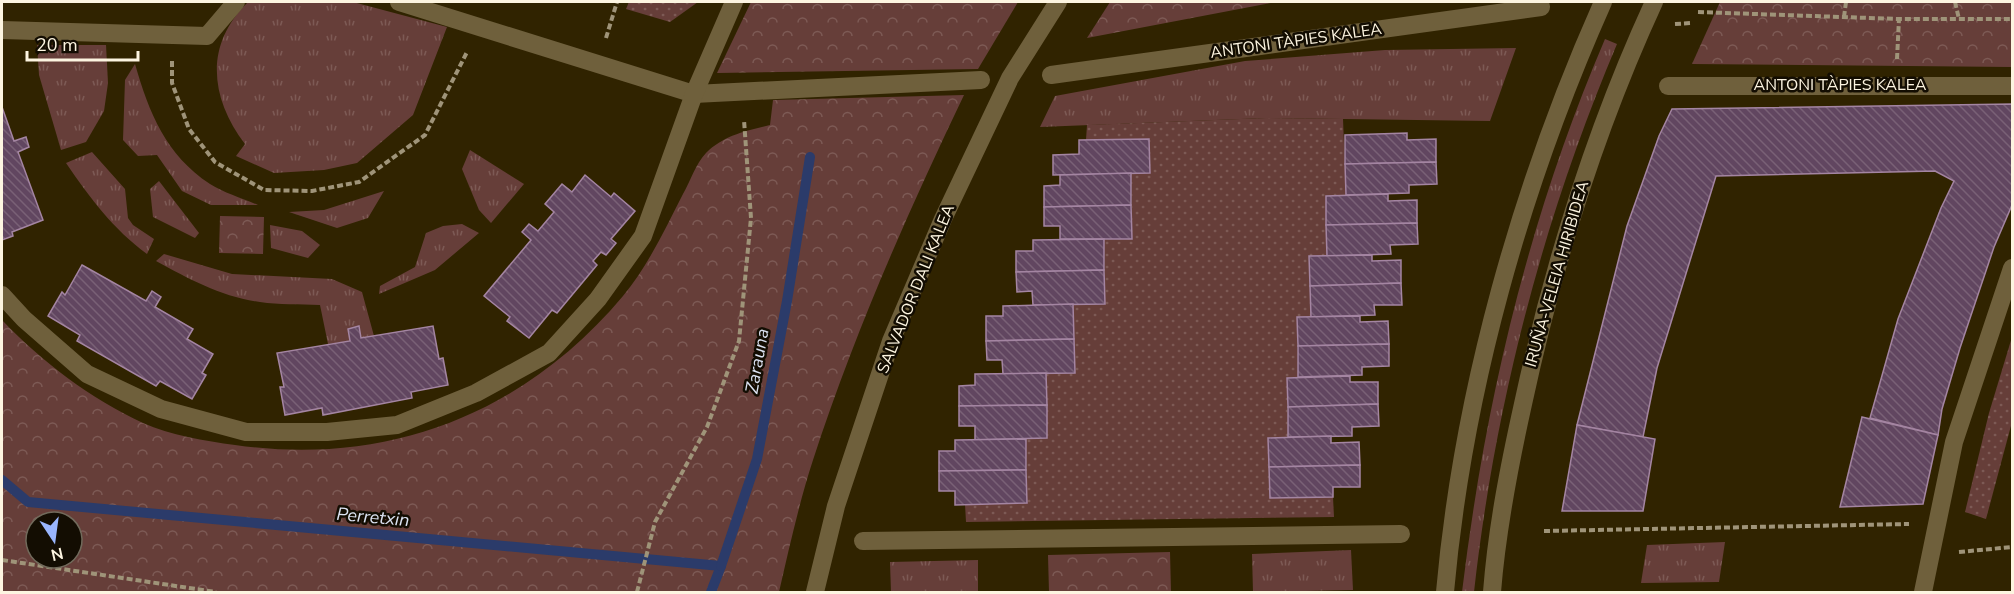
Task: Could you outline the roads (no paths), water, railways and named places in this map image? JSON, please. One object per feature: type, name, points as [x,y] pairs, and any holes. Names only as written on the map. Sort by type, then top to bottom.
[{"type":"street","points":[[2,30],[207,36],[236,2]]},
{"type":"street","points":[[399,2],[694,94],[981,80]]},
{"type":"street","points":[[2,295],[24,320],[87,374],[161,409],[246,432],[327,432],[397,425],[476,393],[549,353],[598,299],[643,236],[694,94],[734,2]]},
{"type":"street","name":"SALVADOR DALI KALEA","points":[[815,592],[836,506],[891,341],[944,219],[1010,78],[1058,2]]},
{"type":"street","points":[[1445,592],[1476,387],[1510,258],[1547,142],[1604,2]]},
{"type":"street","name":"IRUÑA-VELEIA HIRIBIDEA","points":[[1492,592],[1500,508],[1540,323],[1593,148],[1624,66],[1654,2]]},
{"type":"street","name":"ANTONI TÀPIES KALEA","points":[[1051,75],[1542,8]]},
{"type":"street","name":"ANTONI TÀPIES KALEA","points":[[1668,86],[1895,84],[2013,86]]},
{"type":"street","points":[[1923,592],[1954,442],[2013,268]]},
{"type":"street","points":[[862,541],[1401,534]]},
{"type":"waterway","name":"Zarauna","points":[[721,566],[757,459],[787,301],[810,157]]},
{"type":"waterway","name":"Perretxin","points":[[2,480],[28,502],[721,566],[711,592]]}]
